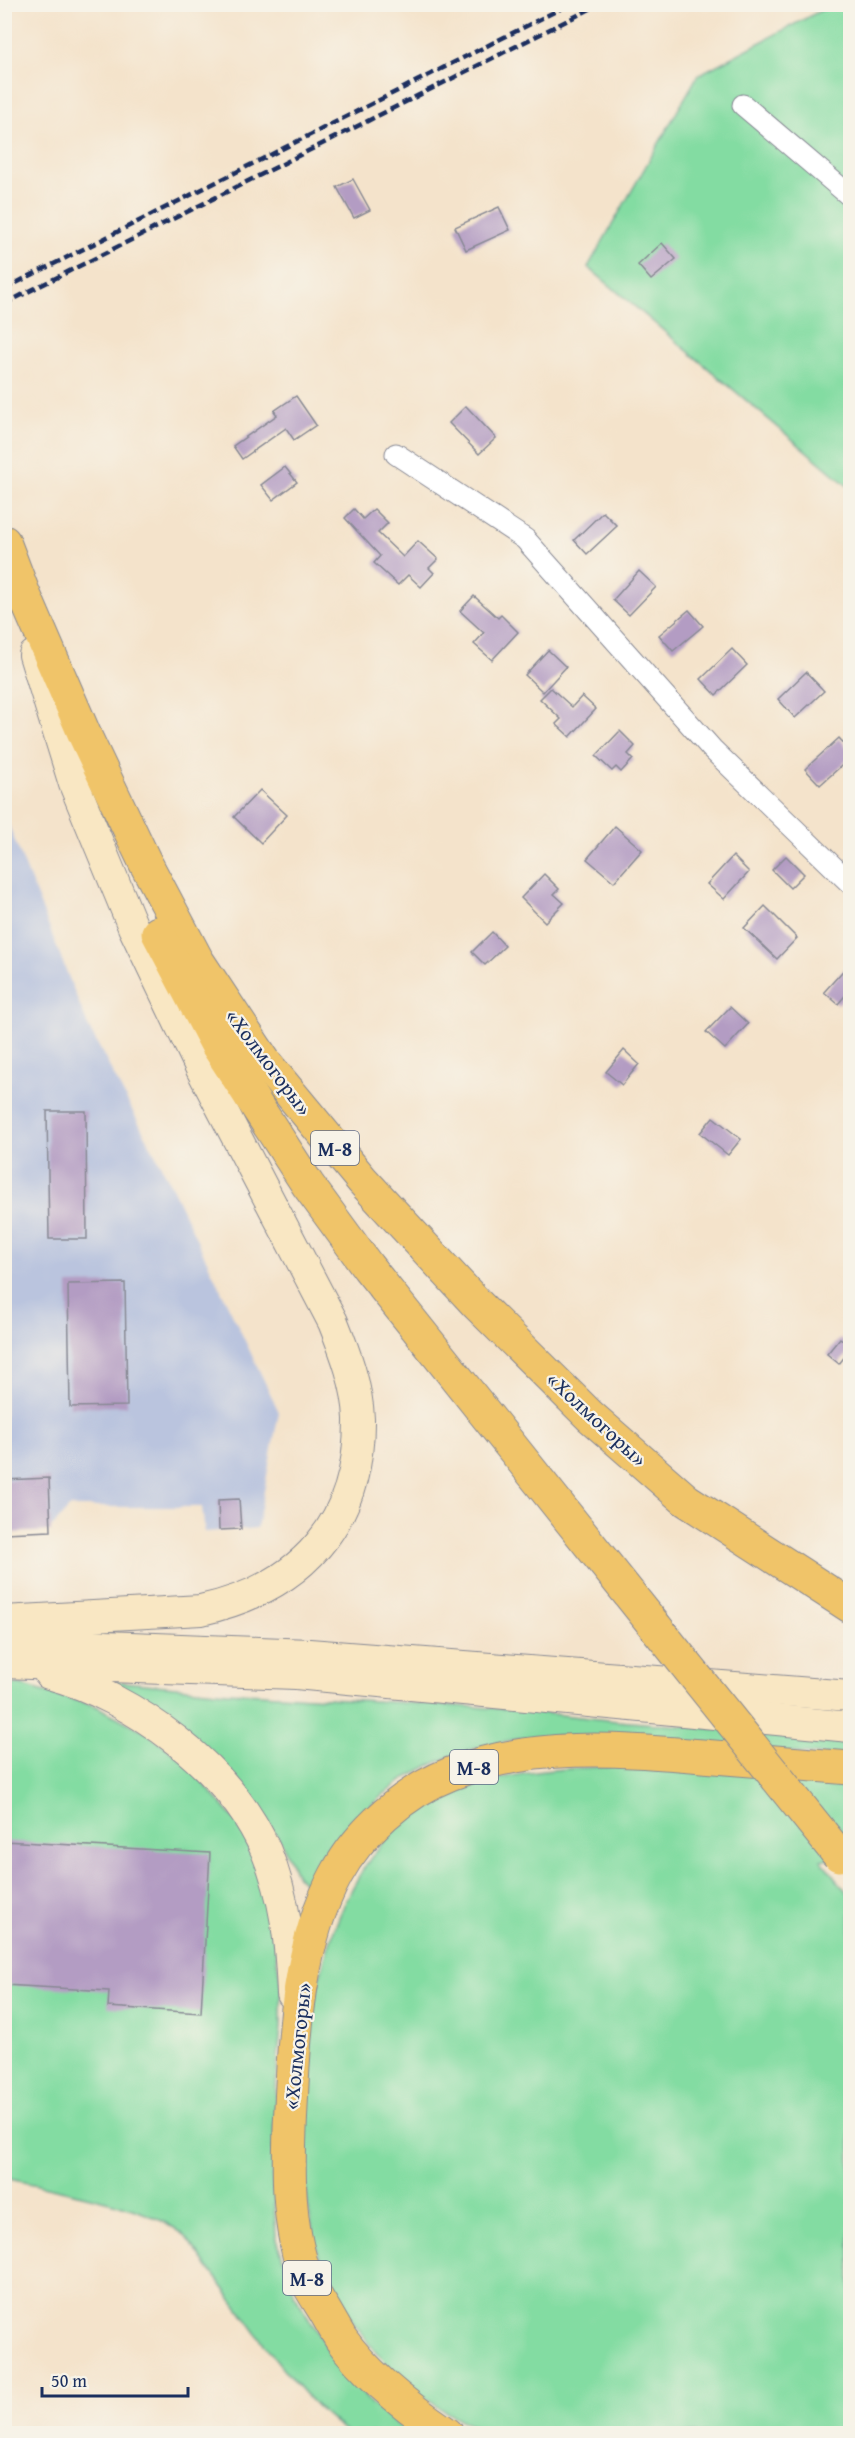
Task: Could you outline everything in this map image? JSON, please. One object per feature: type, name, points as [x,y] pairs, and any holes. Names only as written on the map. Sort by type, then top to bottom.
[{"type":"highway","name":"«Холмогоры»","points":[[4,542],[77,717],[145,862],[197,960],[266,1064],[362,1180],[477,1305],[590,1416],[686,1500],[850,1606]]},
{"type":"highway","name":"«Холмогоры»","points":[[4,566],[34,655],[83,777],[137,892],[217,1045],[258,1111],[368,1267],[845,1862]]},
{"type":"highway","name":"«Холмогоры»","points":[[447,2433],[412,2411],[342,2340],[309,2283],[293,2226],[288,2173],[292,2068],[299,1995],[315,1928],[336,1875],[359,1842],[387,1814],[415,1793],[448,1774],[527,1753],[563,1750],[628,1750],[850,1768]]},
{"type":"main road","name":"М-8","points":[[4,1621],[201,1610],[232,1603],[283,1578],[323,1540],[337,1520],[348,1495],[359,1419],[356,1392],[346,1354],[333,1322],[201,1069],[133,927],[74,784],[34,655]]},
{"type":"main road","name":"М-8","points":[[7,1656],[69,1679],[145,1718],[204,1765],[238,1804],[265,1849],[283,1904],[290,1939],[292,2068]]},
{"type":"main road","points":[[7,1656],[342,1656],[850,1696]]},
{"type":"main road","points":[[7,1656],[296,1674],[850,1727]]},
{"type":"street","points":[[743,105],[850,196]]},
{"type":"street","points":[[396,454],[525,538],[712,749],[850,883]]},
{"type":"shaded area","points":[[4,813],[88,1026],[165,1173],[279,1412],[257,1528],[205,1532],[202,1507],[70,1507],[48,1531],[5,1533]]},
{"type":"green space","points":[[831,5],[850,5],[850,488],[588,267],[698,75]]},
{"type":"green space","points":[[103,1680],[227,1692],[507,1709],[617,1721],[850,1739],[850,1757],[556,1736],[501,1742],[447,1758],[397,1784],[356,1822],[315,1883],[309,1885],[297,1876],[282,1844],[261,1811]]},
{"type":"green space","points":[[5,1684],[20,1685],[96,1706],[147,1733],[185,1762],[239,1824],[264,1879],[281,1986],[281,2027],[272,2171],[276,2235],[293,2292],[327,2348],[370,2403],[410,2433],[348,2433],[332,2421],[290,2377],[186,2237],[171,2226],[127,2207],[5,2178]]},
{"type":"green space","points":[[634,1766],[850,1779],[850,1854],[821,1860],[850,1896],[850,2433],[494,2434],[447,2412],[406,2382],[370,2344],[326,2276],[312,2227],[304,2169],[303,2105],[308,2039],[321,1975],[340,1915],[366,1865],[400,1826],[425,1808],[481,1783],[542,1771]]},
{"type":"building","points":[[353,179],[370,210],[354,218],[337,187]]},
{"type":"building","points":[[499,207],[510,230],[466,250],[455,227]]},
{"type":"building","points":[[662,243],[676,259],[651,280],[638,265]]},
{"type":"building","points":[[296,396],[316,425],[294,440],[286,428],[242,459],[233,446],[277,415],[274,411]]},
{"type":"building","points":[[466,406],[496,438],[479,454],[449,423]]},
{"type":"building","points":[[285,467],[297,482],[273,500],[261,485]]},
{"type":"building","points":[[354,509],[363,519],[374,509],[388,523],[378,533],[403,557],[418,541],[438,559],[429,568],[434,573],[421,587],[408,575],[398,585],[374,563],[380,556],[345,518]]},
{"type":"building","points":[[603,512],[617,526],[587,554],[574,540]]},
{"type":"building","points":[[639,571],[656,587],[629,615],[613,600]]},
{"type":"building","points":[[474,596],[498,618],[501,615],[518,632],[492,660],[474,644],[484,633],[460,611]]},
{"type":"building","points":[[689,610],[703,626],[673,651],[659,635]]},
{"type":"building","points":[[732,649],[747,665],[716,695],[701,679]]},
{"type":"building","points":[[548,650],[566,667],[543,692],[525,675]]},
{"type":"building","points":[[806,672],[824,691],[795,718],[778,699]]},
{"type":"building","points":[[551,688],[572,707],[582,696],[596,709],[570,737],[556,724],[561,719],[540,699]]},
{"type":"building","points":[[620,731],[635,746],[628,754],[633,759],[621,772],[616,767],[612,771],[596,756]]},
{"type":"building","points":[[839,738],[850,750],[850,758],[820,785],[805,769]]},
{"type":"building","points":[[260,790],[287,815],[261,843],[234,817]]},
{"type":"building","points":[[615,826],[642,850],[614,882],[587,859]]},
{"type":"building","points":[[733,856],[749,872],[724,899],[707,884]]},
{"type":"building","points":[[786,856],[804,874],[790,888],[772,870]]},
{"type":"building","points":[[544,874],[559,889],[554,894],[564,903],[545,922],[521,898]]},
{"type":"building","points":[[765,906],[797,938],[777,959],[744,928]]},
{"type":"building","points":[[492,932],[505,946],[485,965],[472,952]]},
{"type":"building","points":[[850,963],[850,990],[838,1004],[824,992]]},
{"type":"building","points":[[730,1007],[748,1024],[725,1049],[706,1032]]},
{"type":"building","points":[[624,1050],[639,1064],[622,1085],[606,1072]]},
{"type":"building","points":[[47,1111],[86,1111],[87,1239],[49,1239]]},
{"type":"building","points":[[713,1117],[741,1139],[728,1155],[700,1133]]},
{"type":"building","points":[[125,1283],[127,1406],[70,1407],[68,1284]]},
{"type":"building","points":[[840,1338],[850,1346],[850,1350],[839,1364],[827,1354]]},
{"type":"building","points":[[49,1478],[51,1531],[4,1533],[4,1480]]},
{"type":"building","points":[[239,1499],[241,1529],[219,1530],[218,1500]]},
{"type":"building","points":[[4,1841],[210,1853],[201,2013],[108,2007],[109,1991],[4,1985]]},
{"type":"railway","points":[[4,289],[570,4]]},
{"type":"railway","points":[[4,304],[600,4]]}]
